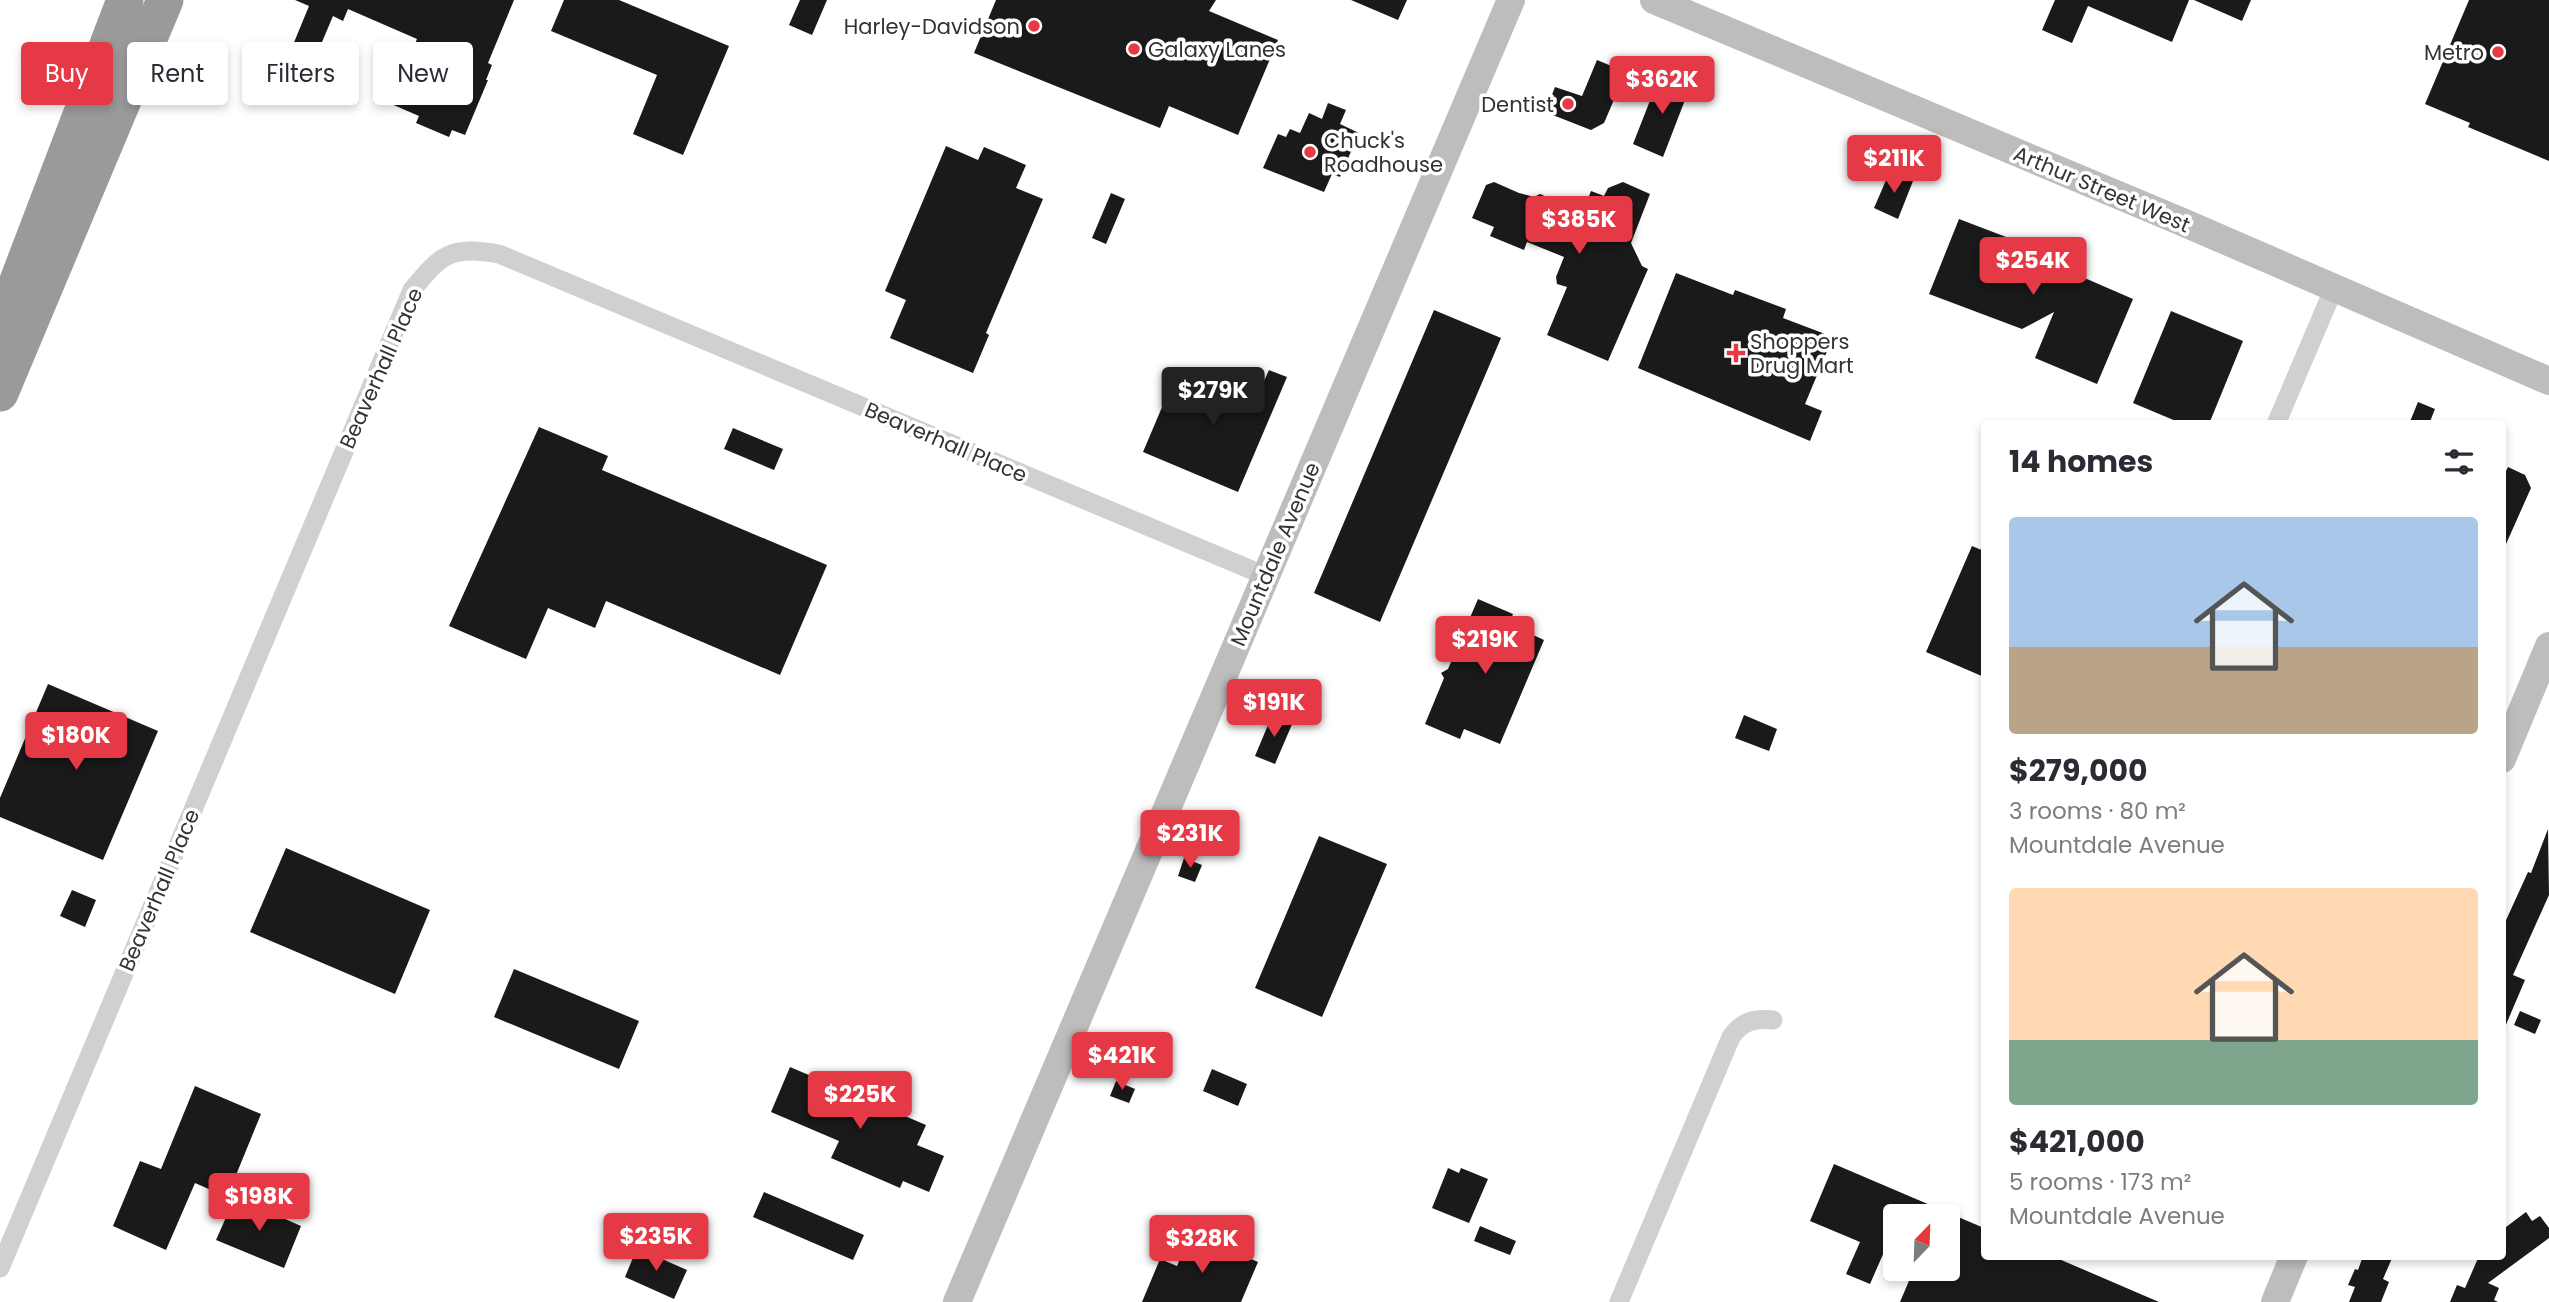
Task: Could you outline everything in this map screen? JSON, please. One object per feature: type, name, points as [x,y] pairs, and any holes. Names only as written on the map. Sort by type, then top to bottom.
[{"type":"highway","points":[[0,328],[125,0]]},
{"type":"highway","points":[[0,393],[165,0]]},
{"type":"street","name":"Mountdale Avenue","points":[[957,1302],[1511,0]]},
{"type":"street","name":"Arthur Street West","points":[[1654,0],[2549,381]]},
{"type":"street","name":"Beaverhall Place","points":[[0,1268],[412,290],[430,268],[445,256],[461,250],[499,254],[1266,576]]},
{"type":"street","points":[[2278,420],[2334,288]]},
{"type":"street","points":[[2506,750],[2549,646]]},
{"type":"street","points":[[1619,1302],[1731,1037],[1738,1027],[1749,1021],[1773,1020]]},
{"type":"street","points":[[2275,1302],[2292,1260]]},
{"type":"building","points":[[295,0],[514,0],[488,63],[492,65],[488,80],[465,135],[452,130],[449,137],[416,123],[419,116],[394,105],[473,105],[473,42],[416,42],[417,39],[348,9],[343,21],[333,16],[322,42],[294,42],[309,6]]},
{"type":"building","points":[[564,0],[619,0],[729,46],[683,155],[633,134],[657,75],[551,31]]},
{"type":"building","points":[[800,0],[827,0],[812,35],[789,25]]},
{"type":"building","points":[[996,0],[1216,0],[1209,11],[1278,40],[1238,135],[1169,106],[1160,128],[974,53]]},
{"type":"building","points":[[1351,0],[1407,0],[1398,20]]},
{"type":"building","points":[[2055,0],[2189,0],[2172,42],[2088,6],[2072,43],[2042,30]]},
{"type":"building","points":[[2194,0],[2251,0],[2242,21]]},
{"type":"building","name":"Metro","points":[[2469,0],[2549,0],[2549,161],[2468,127],[2470,123],[2425,104]]},
{"type":"building","points":[[1597,60],[1626,72],[1604,123],[1591,130],[1545,112],[1555,87],[1582,96]]},
{"type":"building","points":[[1660,75],[1690,87],[1663,157],[1633,144]]},
{"type":"building","name":"Chuck's Roadhouse","points":[[1328,103],[1346,110],[1340,124],[1359,133],[1340,177],[1332,174],[1324,192],[1263,168],[1278,134],[1286,137],[1290,129],[1300,133],[1309,113],[1322,119]]},
{"type":"building","points":[[946,146],[978,160],[984,147],[1026,165],[1016,188],[1043,199],[986,333],[989,335],[973,373],[890,338],[906,300],[885,291]]},
{"type":"building","points":[[1890,171],[1913,181],[1898,219],[1874,208]]},
{"type":"building","points":[[1494,182],[1534,197],[1540,194],[1554,200],[1558,207],[1581,217],[1591,191],[1604,196],[1608,188],[1623,182],[1650,194],[1631,243],[1642,266],[1648,269],[1608,361],[1547,335],[1567,287],[1557,284],[1556,277],[1564,257],[1527,242],[1524,250],[1490,236],[1494,227],[1472,218],[1486,185]]},
{"type":"building","points":[[1111,193],[1125,199],[1106,244],[1092,238]]},
{"type":"building","points":[[1959,219],[2027,245],[2030,239],[2063,251],[2057,266],[2133,299],[2097,384],[2035,358],[2054,312],[2022,329],[1929,294]]},
{"type":"building","name":"Shoppers Drug Mart","points":[[1676,273],[1733,295],[1735,290],[1786,309],[1783,318],[1833,337],[1805,404],[1822,411],[1810,441],[1638,368]]},
{"type":"building","points":[[1434,310],[1501,338],[1380,622],[1314,593]]},
{"type":"building","points":[[2171,311],[2243,341],[2211,420],[2173,420],[2133,403]]},
{"type":"building","points":[[1179,367],[1256,399],[1269,370],[1287,377],[1238,492],[1143,452]]},
{"type":"building","points":[[2418,402],[2435,409],[2431,420],[2411,420]]},
{"type":"building","points":[[539,427],[608,456],[602,470],[827,565],[780,675],[606,601],[595,628],[548,608],[526,659],[449,626]]},
{"type":"building","points":[[733,428],[783,449],[774,470],[724,449]]},
{"type":"building","points":[[2508,467],[2525,475],[2531,488],[2506,544]]},
{"type":"building","points":[[1972,546],[1981,550],[1981,676],[1926,652]]},
{"type":"building","points":[[1478,599],[1513,614],[1509,624],[1544,640],[1500,744],[1464,729],[1460,739],[1425,724],[1444,678],[1441,673],[1448,669]]},
{"type":"building","points":[[48,684],[158,731],[103,860],[0,817],[0,798]]},
{"type":"building","points":[[1273,713],[1293,722],[1275,764],[1255,756]]},
{"type":"building","points":[[1744,715],[1777,729],[1769,751],[1735,738]]},
{"type":"building","points":[[2548,829],[2549,895],[2513,975],[2525,980],[2506,1025],[2506,920],[2528,872],[2531,873]]},
{"type":"building","points":[[1319,836],[1387,864],[1322,1017],[1255,988]]},
{"type":"building","points":[[286,848],[430,910],[395,994],[250,932]]},
{"type":"building","points":[[1184,858],[1202,865],[1195,882],[1178,876]]},
{"type":"building","points":[[72,890],[96,900],[85,927],[60,916]]},
{"type":"building","points":[[514,969],[639,1021],[619,1069],[494,1017]]},
{"type":"building","points":[[2520,1011],[2541,1020],[2535,1034],[2514,1025]]},
{"type":"building","points":[[790,1067],[926,1125],[917,1145],[944,1156],[929,1192],[903,1181],[900,1188],[831,1158],[839,1141],[771,1112]]},
{"type":"building","points":[[1212,1069],[1247,1084],[1238,1106],[1203,1091]]},
{"type":"building","points":[[1116,1081],[1135,1089],[1129,1103],[1110,1096]]},
{"type":"building","points":[[195,1086],[261,1114],[227,1197],[195,1183],[166,1250],[113,1226],[140,1161],[161,1169]]},
{"type":"building","points":[[1834,1164],[1928,1204],[1883,1204],[1883,1254],[1870,1284],[1846,1274],[1860,1242],[1810,1221]]},
{"type":"building","points":[[1448,1168],[1459,1173],[1461,1168],[1488,1179],[1469,1223],[1432,1208]]},
{"type":"building","points":[[764,1192],[864,1235],[853,1260],[753,1217]]},
{"type":"building","points":[[235,1197],[301,1226],[284,1268],[216,1240]]},
{"type":"building","points":[[2526,1212],[2532,1221],[2540,1216],[2549,1228],[2549,1238],[2488,1283],[2499,1288],[2494,1300],[2498,1302],[2450,1302],[2457,1285],[2465,1288],[2477,1260],[2506,1260],[2506,1227]]},
{"type":"building","points":[[1960,1218],[1981,1227],[1981,1260],[2061,1260],[2159,1302],[1900,1302],[1909,1281],[1960,1281]]},
{"type":"building","points":[[1480,1226],[1516,1241],[1510,1255],[1474,1241]]},
{"type":"building","points":[[1191,1233],[1258,1262],[1241,1302],[1142,1302],[1160,1259],[1177,1266]]},
{"type":"building","points":[[637,1248],[687,1270],[674,1299],[625,1277]]},
{"type":"building","points":[[2362,1260],[2391,1260],[2383,1279],[2389,1282],[2381,1302],[2349,1302],[2355,1287],[2348,1285],[2355,1269],[2358,1270]]},
{"type":"place","name":"Harley-Davidson","points":[[1034,26]]},
{"type":"place","name":"Galaxy Lanes","points":[[1134,49]]},
{"type":"place","name":"Metro","points":[[2498,52]]},
{"type":"place","name":"Dentist","points":[[1568,104]]},
{"type":"place","name":"Chuck's Roadhouse","points":[[1310,152]]},
{"type":"place","name":"Shoppers Drug Mart","points":[[1736,353]]}]
